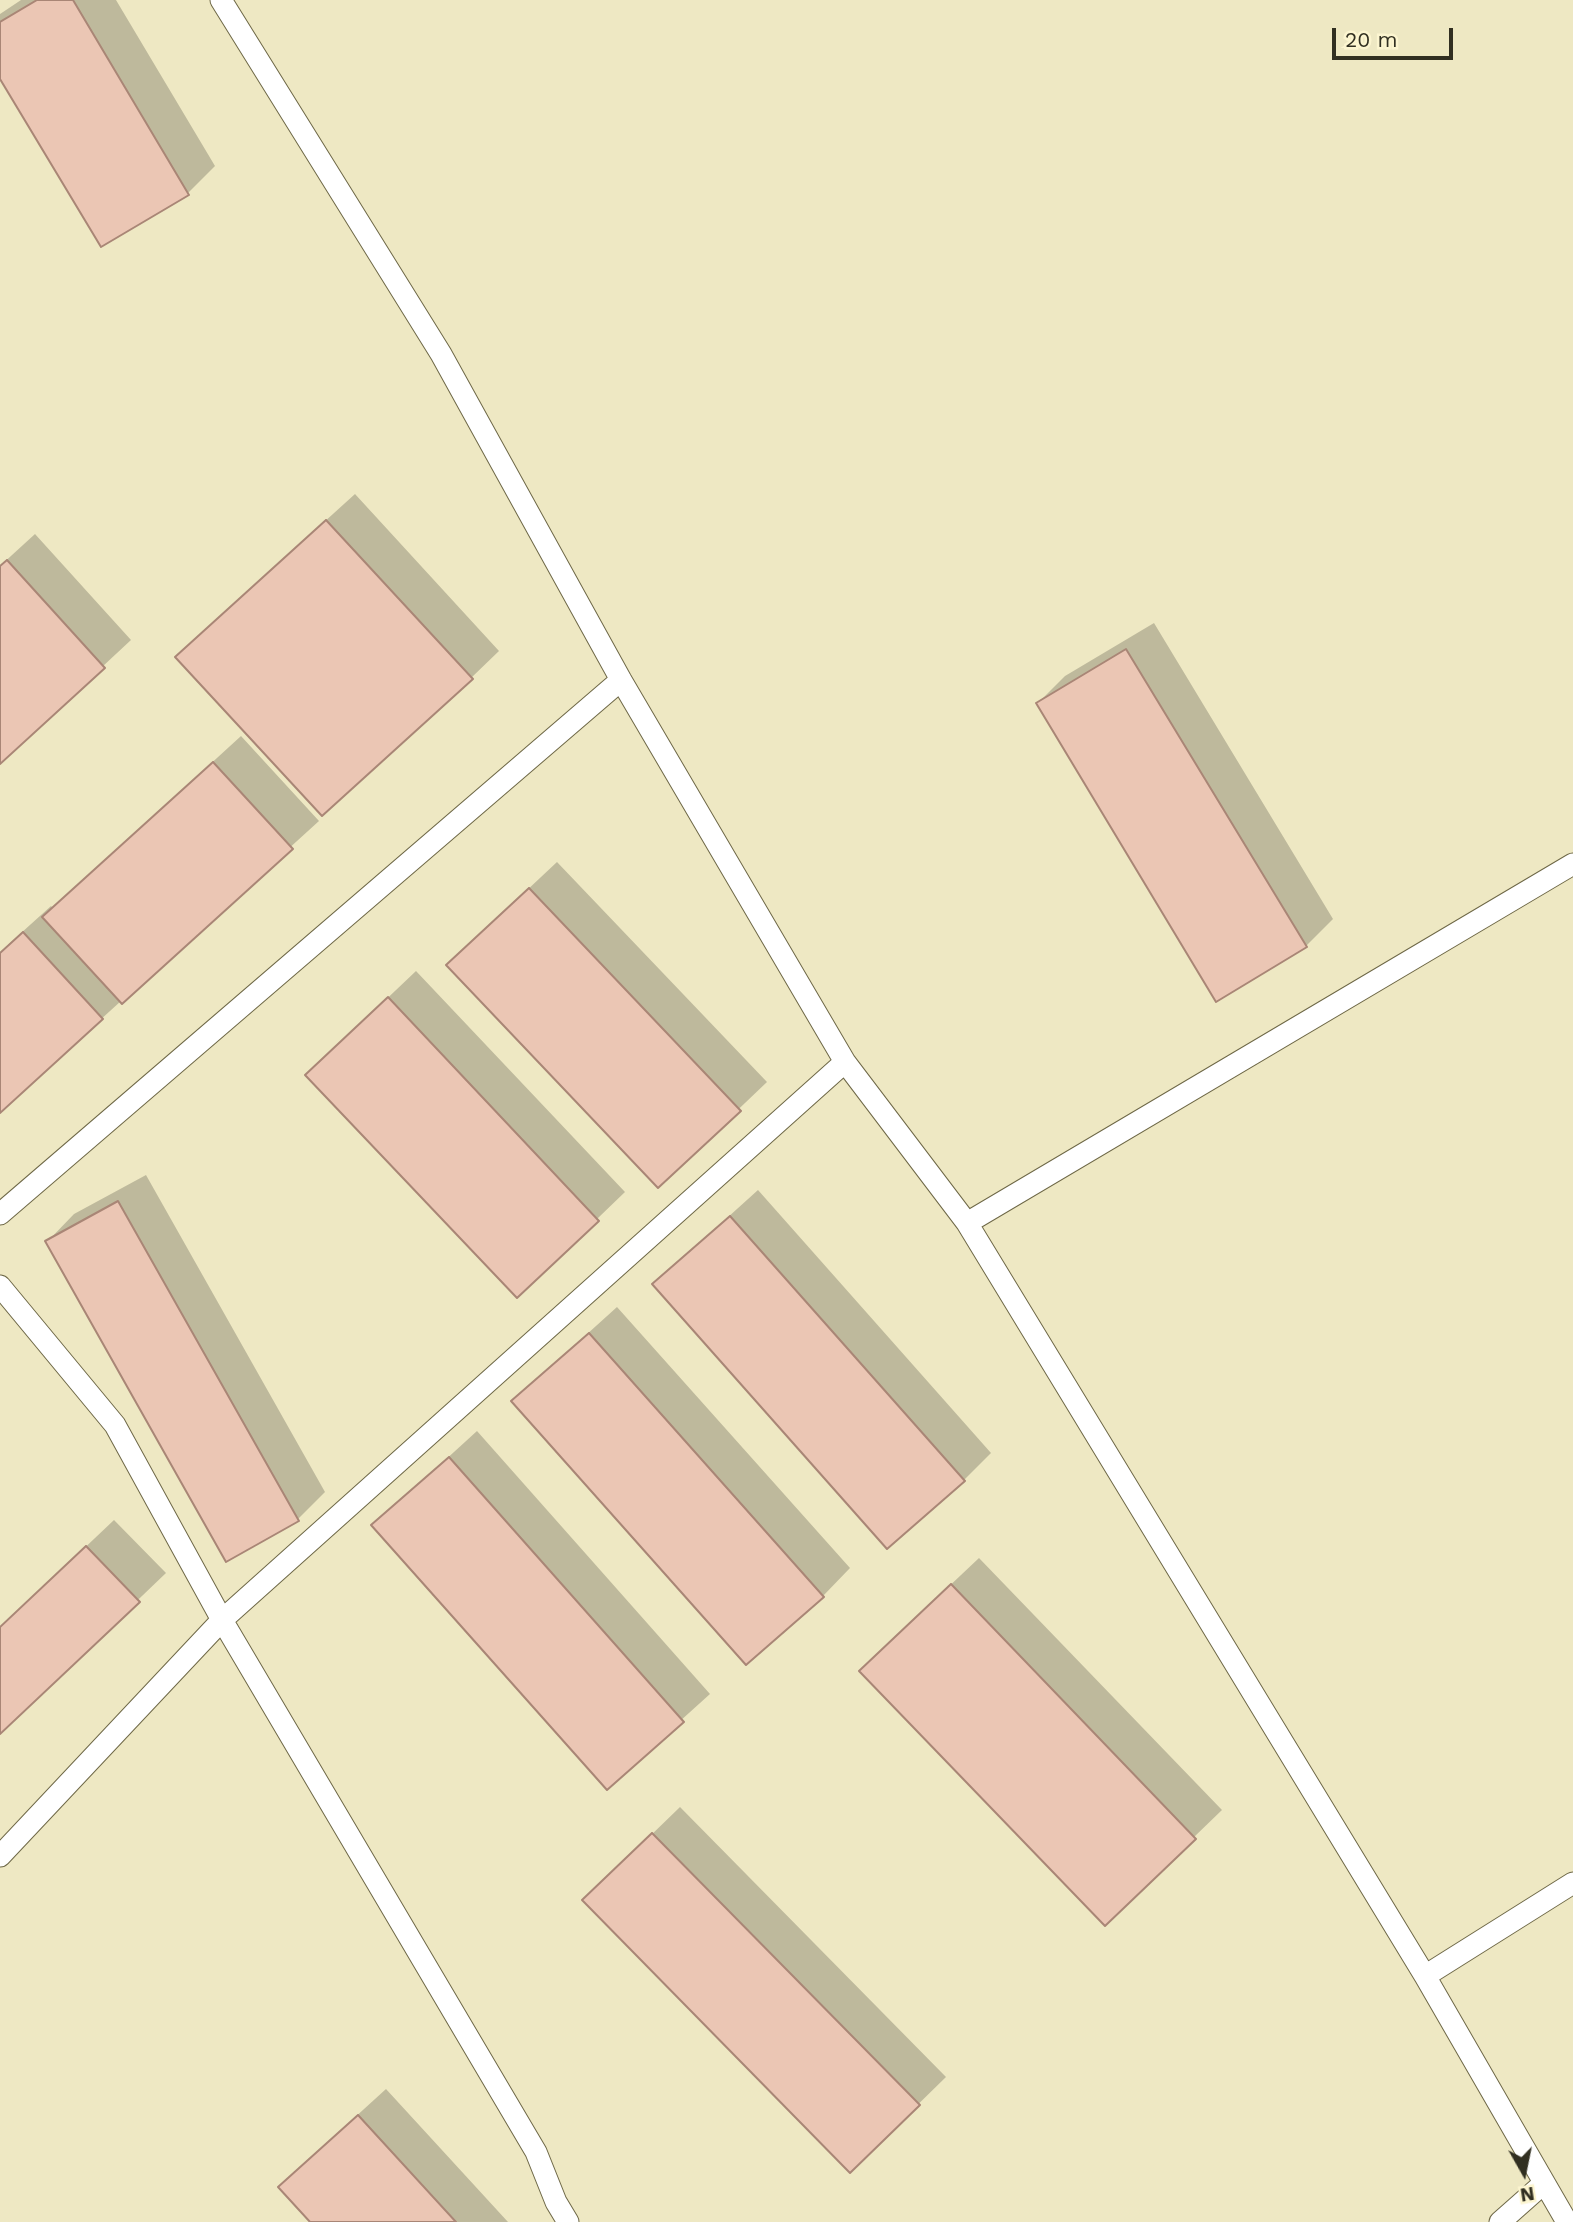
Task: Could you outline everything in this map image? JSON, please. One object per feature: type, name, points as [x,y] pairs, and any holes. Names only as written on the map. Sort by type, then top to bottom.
[{"type":"lane","points":[[221,0],[441,354],[621,680],[845,1062],[967,1223],[1424,1976],[1567,2222]]},
{"type":"lane","points":[[0,1214],[621,680]]},
{"type":"lane","points":[[967,1223],[1573,864]]},
{"type":"lane","points":[[0,1856],[222,1620],[845,1062]]},
{"type":"lane","points":[[0,1286],[115,1425],[222,1620],[536,2152],[556,2202],[568,2222]]},
{"type":"lane","points":[[1424,1976],[1573,1883]]},
{"type":"lane","points":[[1500,2222],[1543,2183]]},
{"type":"building","points":[[37,0],[73,0],[189,195],[101,247],[0,79],[0,22]]},
{"type":"building","points":[[326,520],[473,679],[322,816],[175,657]]},
{"type":"building","points":[[7,560],[105,668],[0,764],[0,566]]},
{"type":"building","points":[[1126,649],[1307,947],[1216,1002],[1036,703]]},
{"type":"building","points":[[213,762],[293,849],[122,1004],[42,917]]},
{"type":"building","points":[[529,888],[741,1111],[658,1188],[446,965]]},
{"type":"building","points":[[23,932],[103,1019],[0,1113],[0,953]]},
{"type":"building","points":[[388,997],[599,1221],[517,1298],[305,1075]]},
{"type":"building","points":[[118,1201],[299,1521],[226,1562],[45,1241]]},
{"type":"building","points":[[730,1216],[965,1481],[887,1549],[652,1284]]},
{"type":"building","points":[[589,1333],[824,1597],[746,1665],[511,1401]]},
{"type":"building","points":[[449,1457],[684,1722],[607,1790],[371,1525]]},
{"type":"building","points":[[86,1546],[140,1602],[0,1734],[0,1627]]},
{"type":"building","points":[[951,1584],[1196,1839],[1105,1926],[859,1671]]},
{"type":"building","points":[[652,1833],[920,2105],[850,2173],[582,1900]]},
{"type":"building","points":[[358,2115],[456,2222],[310,2222],[278,2187]]}]
